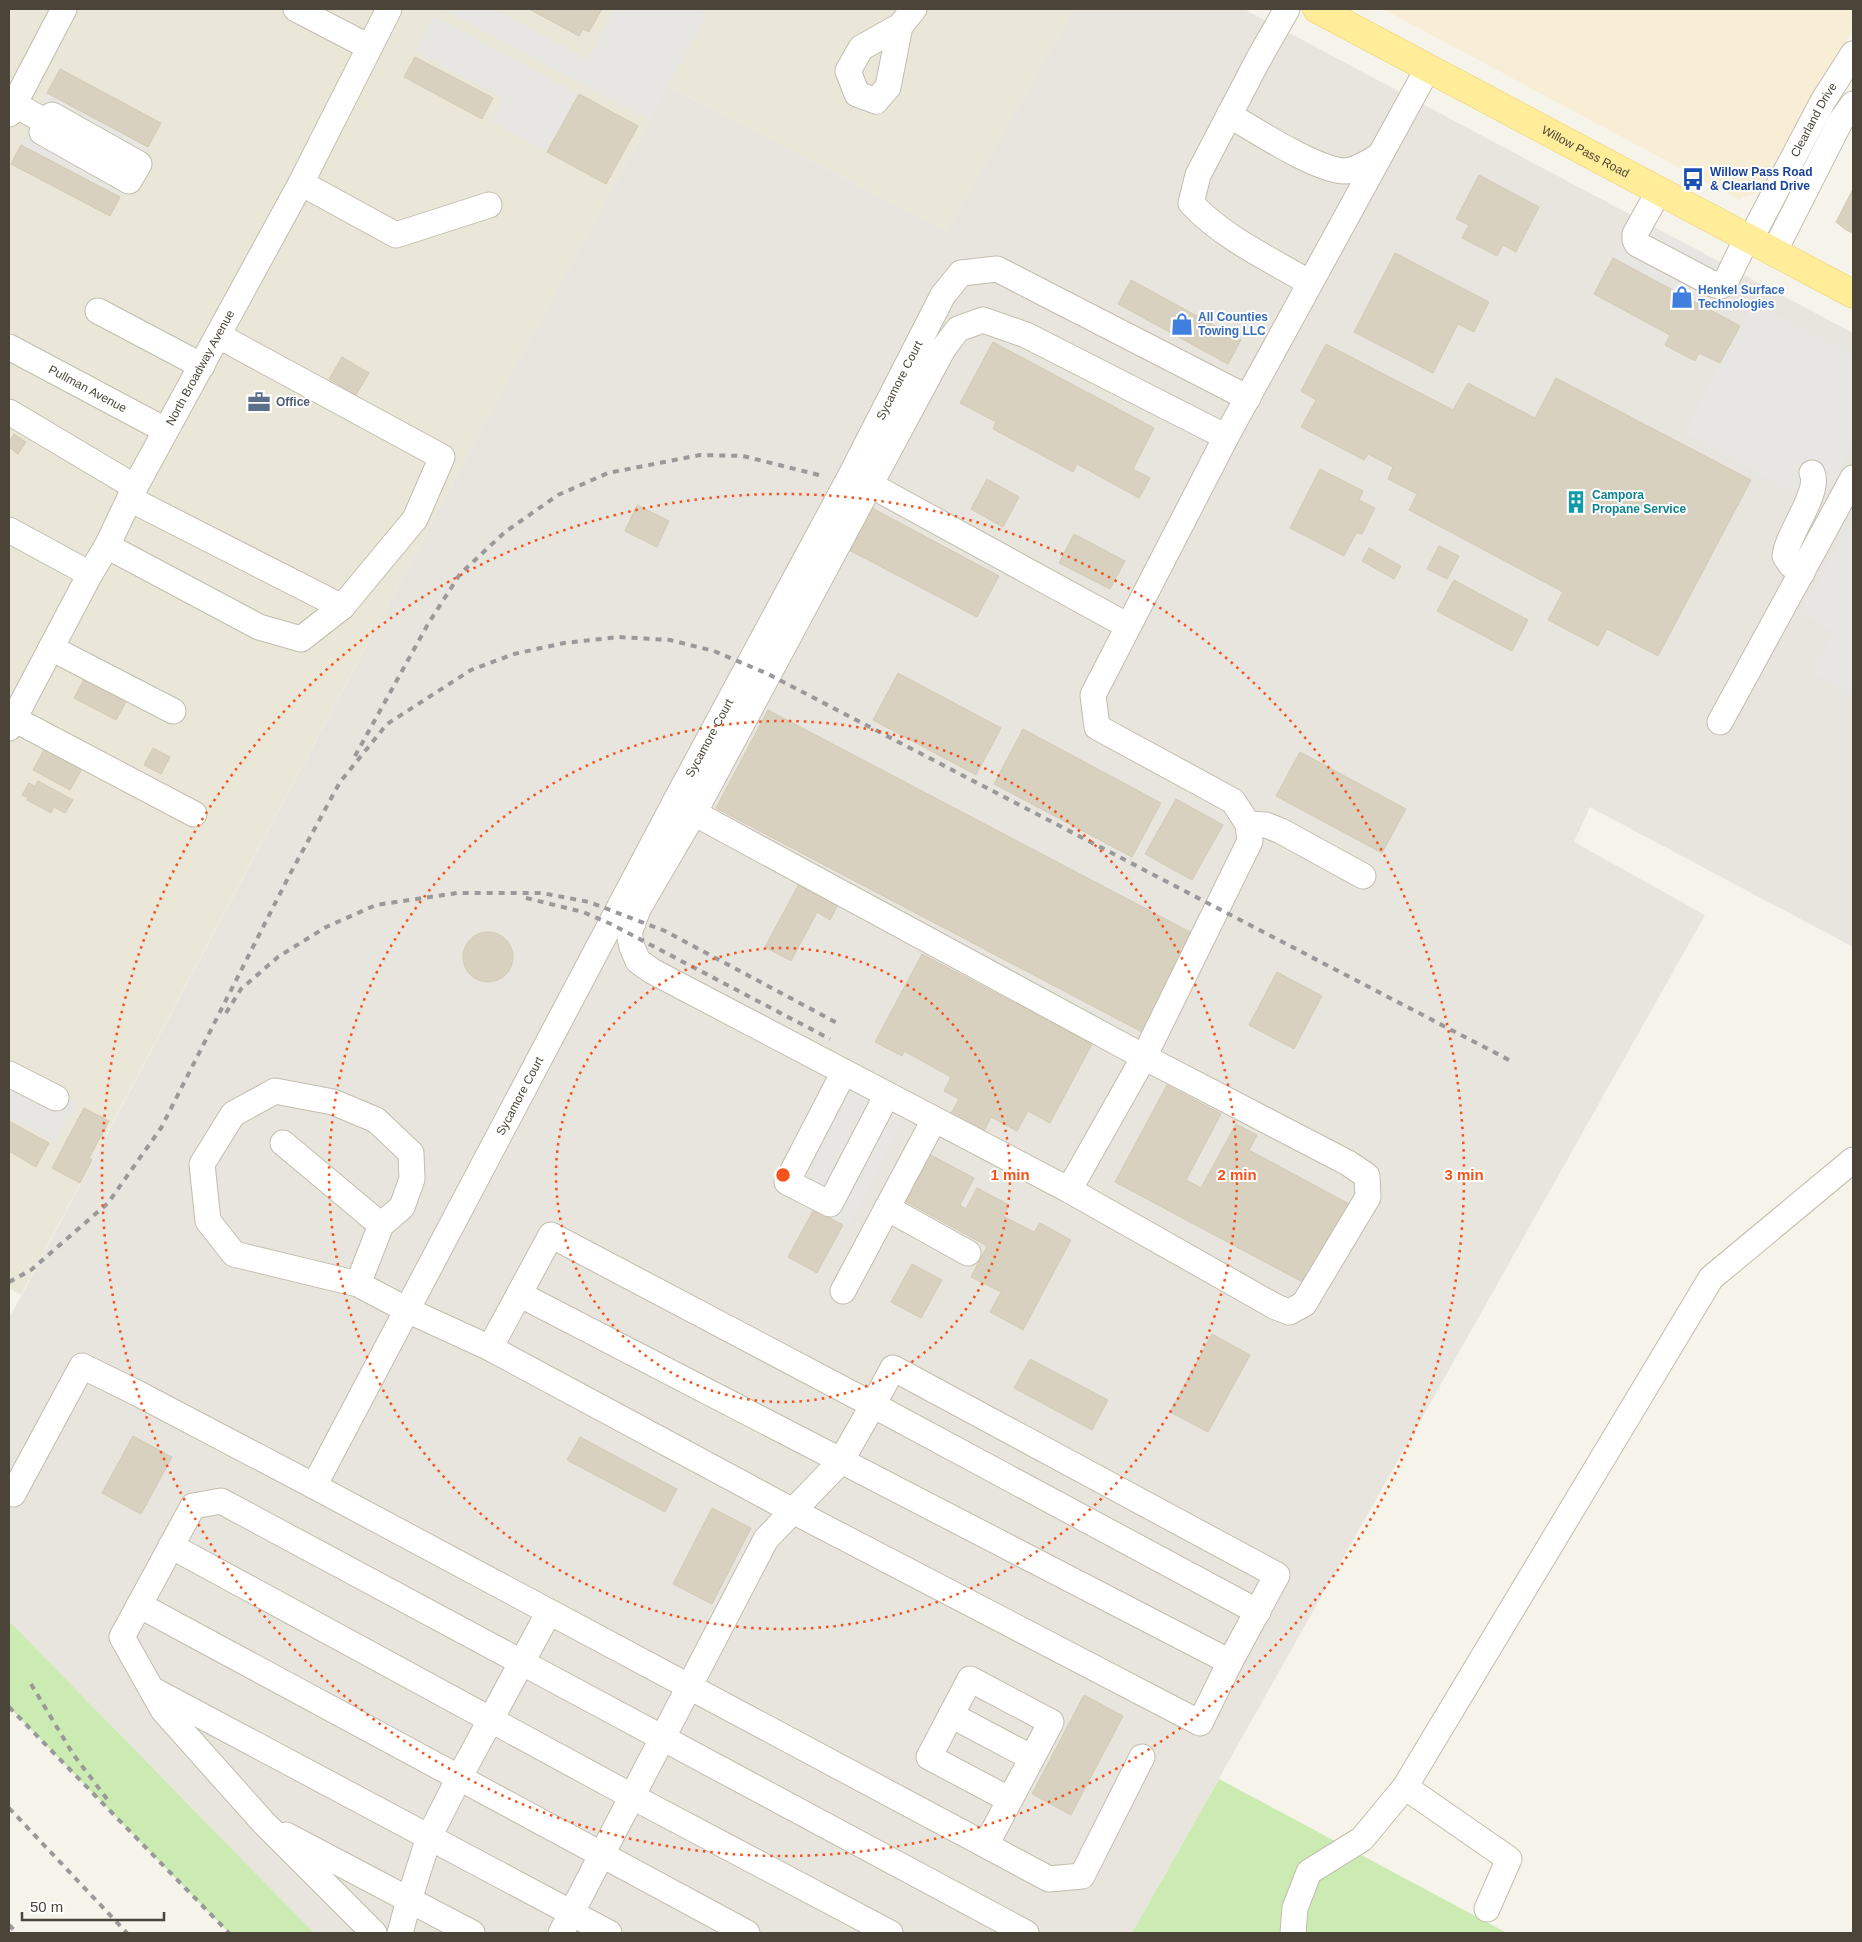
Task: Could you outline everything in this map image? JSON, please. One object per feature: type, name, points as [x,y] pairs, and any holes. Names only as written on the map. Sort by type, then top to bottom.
[{"type":"main road","name":"Willow Pass Road","points":[[1317,9],[1345,15],[1428,68],[1853,294]]},
{"type":"street","points":[[48,123],[11,109],[64,9]]},
{"type":"street","points":[[296,9],[369,47]]},
{"type":"street","name":"North Broadway Avenue","points":[[11,723],[90,574],[107,546],[165,430],[219,336],[301,183],[389,9]]},
{"type":"street","points":[[1287,9],[1198,175],[1191,203],[1204,217],[1231,236],[1310,283]]},
{"type":"street","name":"Clearland Drive","points":[[1757,243],[1823,101],[1852,58]]},
{"type":"street","points":[[1069,1190],[1144,1057],[1250,841],[1248,824],[1233,801],[1097,727],[1094,694],[1226,437],[1428,68]]},
{"type":"street","name":"Clearland Drive","points":[[1757,243],[1853,104]]},
{"type":"street","points":[[1229,115],[1318,165],[1345,171],[1379,156]]},
{"type":"street","points":[[301,183],[396,235],[488,205]]},
{"type":"street","points":[[1659,191],[1635,234],[1634,240],[1637,244],[1721,286],[1757,243]]},
{"type":"street","name":"Sycamore Court","points":[[314,1486],[406,1310],[684,807],[860,480],[943,295],[961,274],[997,269],[1248,398]]},
{"type":"street","points":[[98,311],[202,366]]},
{"type":"street","points":[[1128,626],[860,480],[943,349],[958,329],[983,320],[1026,335],[1226,437]]},
{"type":"street","points":[[107,546],[259,627],[301,639],[342,607],[415,519],[442,457],[219,336]]},
{"type":"street","name":"Pullman Avenue","points":[[9,347],[165,430]]},
{"type":"street","points":[[9,412],[132,493],[342,607]]},
{"type":"street","points":[[1802,573],[1791,565],[1784,556],[1785,549],[1803,513],[1814,484],[1815,478],[1812,472]]},
{"type":"street","points":[[1720,722],[1853,478]]},
{"type":"street","points":[[9,530],[90,574]]},
{"type":"street","points":[[51,648],[173,710]]},
{"type":"street","points":[[11,723],[194,814]]},
{"type":"street","points":[[684,807],[1144,1057],[1348,1163],[1367,1176],[1368,1197],[1304,1304],[1289,1312],[1267,1302],[1069,1190],[652,971],[638,961],[629,933],[684,807]]},
{"type":"street","points":[[1248,824],[1266,825],[1281,831],[1363,876]]},
{"type":"street","points":[[844,1072],[787,1182],[830,1204],[887,1095]]},
{"type":"street","points":[[9,1074],[56,1098]]},
{"type":"street","points":[[358,1284],[381,1225],[402,1207],[412,1179],[411,1153],[376,1120],[333,1102],[275,1091],[233,1114],[202,1164],[208,1221],[234,1254],[358,1284],[406,1310],[490,1348],[793,1511],[1200,1723],[1230,1662],[1277,1575],[893,1368],[841,1461],[793,1511],[766,1539],[566,1923]]},
{"type":"street","points":[[843,1291],[934,1120]]},
{"type":"street","points":[[283,1144],[381,1225]]},
{"type":"street","points":[[1293,1933],[1295,1908],[1309,1872],[1362,1839],[1405,1787],[1711,1278],[1853,1160]]},
{"type":"street","points":[[887,1208],[968,1253]]},
{"type":"street","points":[[490,1348],[551,1235],[873,1405],[1258,1612]]},
{"type":"street","points":[[519,1294],[1230,1662]]},
{"type":"street","points":[[13,1494],[82,1366],[314,1486],[1049,1879],[1082,1876],[1142,1757]]},
{"type":"street","points":[[374,1933],[263,1822],[163,1710],[122,1637],[193,1506],[221,1501],[1026,1933]]},
{"type":"street","points":[[172,1546],[490,1720],[890,1933]]},
{"type":"street","points":[[139,1606],[747,1933]]},
{"type":"street","points":[[400,1933],[429,1837],[549,1612]]},
{"type":"street","points":[[986,1846],[1052,1722],[970,1679],[929,1757],[1010,1800]]},
{"type":"street","points":[[150,1689],[429,1837],[566,1923],[609,1933]]},
{"type":"street","points":[[951,1715],[1032,1758]]},
{"type":"street","points":[[1405,1787],[1509,1860],[1487,1910]]},
{"type":"street","points":[[263,1822],[472,1933]]},
{"type":"shaded area","points":[[9,9],[1074,9],[946,231],[668,86],[486,420],[21,1295],[9,1288]]},
{"type":"shaded area","points":[[442,9],[495,9],[588,59],[615,9],[698,9],[707,14],[650,120]]},
{"type":"shaded area","points":[[1074,9],[1244,9],[1853,333],[1853,947],[1590,807],[1574,842],[1705,915],[1132,1933],[314,1933],[9,1621],[9,1319],[486,420],[668,86],[946,231]]},
{"type":"shaded area","points":[[1383,9],[1853,9],[1853,29],[1806,104],[1759,193],[1741,197],[1740,200]]},
{"type":"shaded area","points":[[434,16],[579,94],[547,152],[492,122],[504,99],[415,51]]},
{"type":"shaded area","points":[[47,93],[148,147],[120,197],[21,145]]},
{"type":"shaded area","points":[[1635,217],[1724,264],[1702,306],[1613,258]]},
{"type":"shaded area","points":[[1752,303],[1853,354],[1853,445],[1820,507],[1684,433]]},
{"type":"shaded area","points":[[1853,516],[1853,695],[1811,672],[1833,631],[1800,613]]},
{"type":"shaded area","points":[[9,1066],[77,1103],[55,1142],[9,1117]]},
{"type":"shaded area","points":[[832,1066],[911,1107],[848,1228],[782,1192],[775,1181],[777,1169]]},
{"type":"green space","points":[[9,1621],[314,1933],[229,1933],[9,1707]]},
{"type":"green space","points":[[1219,1779],[1507,1933],[1132,1933]]},
{"type":"building","points":[[529,9],[602,9],[589,32],[583,29],[579,36]]},
{"type":"building","points":[[415,57],[493,98],[482,119],[404,77]]},
{"type":"building","points":[[60,69],[161,123],[148,147],[47,93]]},
{"type":"building","points":[[579,94],[638,126],[606,184],[547,152]]},
{"type":"building","points":[[21,145],[120,197],[110,216],[11,164]]},
{"type":"building","points":[[1479,175],[1539,207],[1516,252],[1503,245],[1497,256],[1462,238],[1469,225],[1456,219]]},
{"type":"building","points":[[1853,189],[1853,233],[1836,222]]},
{"type":"building","points":[[1395,253],[1489,302],[1474,332],[1458,324],[1433,373],[1354,332]]},
{"type":"building","points":[[1613,258],[1740,326],[1720,363],[1699,353],[1695,361],[1665,345],[1670,335],[1594,294]]},
{"type":"building","points":[[1131,280],[1241,340],[1228,364],[1118,304]]},
{"type":"building","points":[[993,342],[1154,428],[1133,469],[1150,478],[1139,498],[1077,464],[1073,472],[993,429],[996,422],[960,403]]},
{"type":"building","name":"Campora Propane Service","points":[[1326,344],[1453,410],[1468,383],[1535,418],[1556,378],[1751,480],[1658,656],[1607,629],[1598,646],[1548,620],[1563,592],[1409,510],[1417,494],[1388,479],[1393,467],[1368,454],[1364,460],[1301,427],[1316,400],[1301,391]]},
{"type":"building","points":[[342,357],[369,373],[356,395],[329,379]]},
{"type":"building","points":[[14,434],[26,442],[18,454],[9,447],[9,441]]},
{"type":"building","points":[[1320,469],[1363,491],[1359,500],[1375,508],[1362,534],[1356,533],[1344,556],[1290,528]]},
{"type":"building","points":[[987,479],[1019,497],[1003,527],[971,509]]},
{"type":"building","points":[[637,505],[669,521],[657,547],[625,531]]},
{"type":"building","points":[[872,508],[999,576],[977,617],[849,550]]},
{"type":"building","points":[[1074,534],[1125,561],[1110,589],[1059,563]]},
{"type":"building","points":[[1439,546],[1459,556],[1447,579],[1427,569]]},
{"type":"building","points":[[1369,548],[1401,566],[1394,579],[1362,561]]},
{"type":"building","points":[[1454,580],[1528,620],[1512,651],[1437,611]]},
{"type":"building","points":[[88,672],[130,695],[116,720],[74,698]]},
{"type":"building","points":[[898,673],[1001,728],[976,775],[873,720]]},
{"type":"building","points":[[768,710],[1194,934],[1142,1032],[716,808]]},
{"type":"building","points":[[1023,729],[1161,803],[1132,857],[994,784]]},
{"type":"building","points":[[46,746],[83,767],[70,790],[33,770]]},
{"type":"building","points":[[153,748],[170,757],[161,774],[144,765]]},
{"type":"building","points":[[1300,752],[1406,809],[1382,853],[1276,796]]},
{"type":"building","points":[[38,781],[73,800],[65,813],[54,807],[51,813],[27,800],[28,798],[22,795],[29,783],[35,786]]},
{"type":"building","points":[[1176,799],[1223,825],[1192,880],[1145,854]]},
{"type":"building","points":[[800,882],[839,903],[830,920],[817,912],[791,961],[765,947]]},
{"type":"building","points":[[488,932],[502,936],[509,943],[513,957],[509,971],[502,978],[488,982],[474,978],[467,971],[463,957],[467,943],[474,936]]},
{"type":"building","points":[[922,954],[1092,1044],[1050,1123],[1028,1111],[1017,1131],[991,1117],[983,1133],[950,1115],[959,1099],[944,1091],[951,1077],[904,1051],[902,1056],[875,1042]]},
{"type":"building","points":[[1277,972],[1322,996],[1294,1049],[1249,1025]]},
{"type":"building","points":[[1167,1085],[1221,1114],[1186,1180],[1201,1188],[1236,1124],[1257,1135],[1249,1150],[1351,1205],[1308,1285],[1115,1182]]},
{"type":"building","points":[[84,1108],[109,1121],[89,1158],[92,1160],[80,1183],[52,1168]]},
{"type":"building","points":[[9,1121],[49,1143],[36,1167],[9,1151]]},
{"type":"building","points":[[929,1154],[974,1178],[960,1205],[966,1209],[977,1188],[1009,1205],[1003,1216],[1034,1232],[1040,1223],[1071,1240],[1023,1330],[990,1312],[1001,1292],[971,1277],[987,1246],[903,1200]]},
{"type":"building","points":[[814,1209],[843,1225],[817,1273],[788,1257]]},
{"type":"building","points":[[912,1264],[942,1280],[921,1318],[891,1302]]},
{"type":"building","points":[[1212,1334],[1250,1355],[1208,1432],[1170,1412]]},
{"type":"building","points":[[1030,1359],[1108,1400],[1092,1430],[1014,1388]]},
{"type":"building","points":[[133,1436],[172,1457],[141,1514],[102,1493]]},
{"type":"building","points":[[580,1437],[677,1489],[665,1512],[567,1460]]},
{"type":"building","points":[[712,1508],[751,1528],[712,1604],[673,1584]]},
{"type":"building","points":[[1084,1695],[1123,1716],[1071,1815],[1032,1794]]},
{"type":"railway","points":[[355,756],[428,624],[460,574],[505,532],[558,495],[608,473],[700,455],[743,456],[823,476]]},
{"type":"railway","points":[[9,1282],[31,1270],[108,1203],[161,1128],[289,876],[340,782],[387,724],[471,670],[514,654],[564,643],[619,637],[670,640],[714,651],[768,674],[1511,1061]]},
{"type":"railway","points":[[226,1013],[241,989],[278,957],[326,927],[376,905],[457,893],[542,893],[589,902],[665,931],[839,1024]]},
{"type":"railway","points":[[526,898],[583,912],[611,924],[830,1039]]},
{"type":"railway","points":[[31,1684],[73,1754],[107,1799]]},
{"type":"railway","points":[[9,1707],[229,1933]]},
{"type":"railway","points":[[9,1808],[127,1933]]},
{"type":"railway","points":[[9,1925],[17,1933]]},
{"type":"place","name":"Willow Pass Road & Clearland Drive","points":[[1693,179]]},
{"type":"place","name":"Henkel Surface Technologies","points":[[1682,297]]},
{"type":"place","name":"All Counties Towing LLC","points":[[1182,324]]},
{"type":"place","name":"Office","points":[[259,402]]},
{"type":"place","name":"Campora Propane Service","points":[[1576,502]]}]
